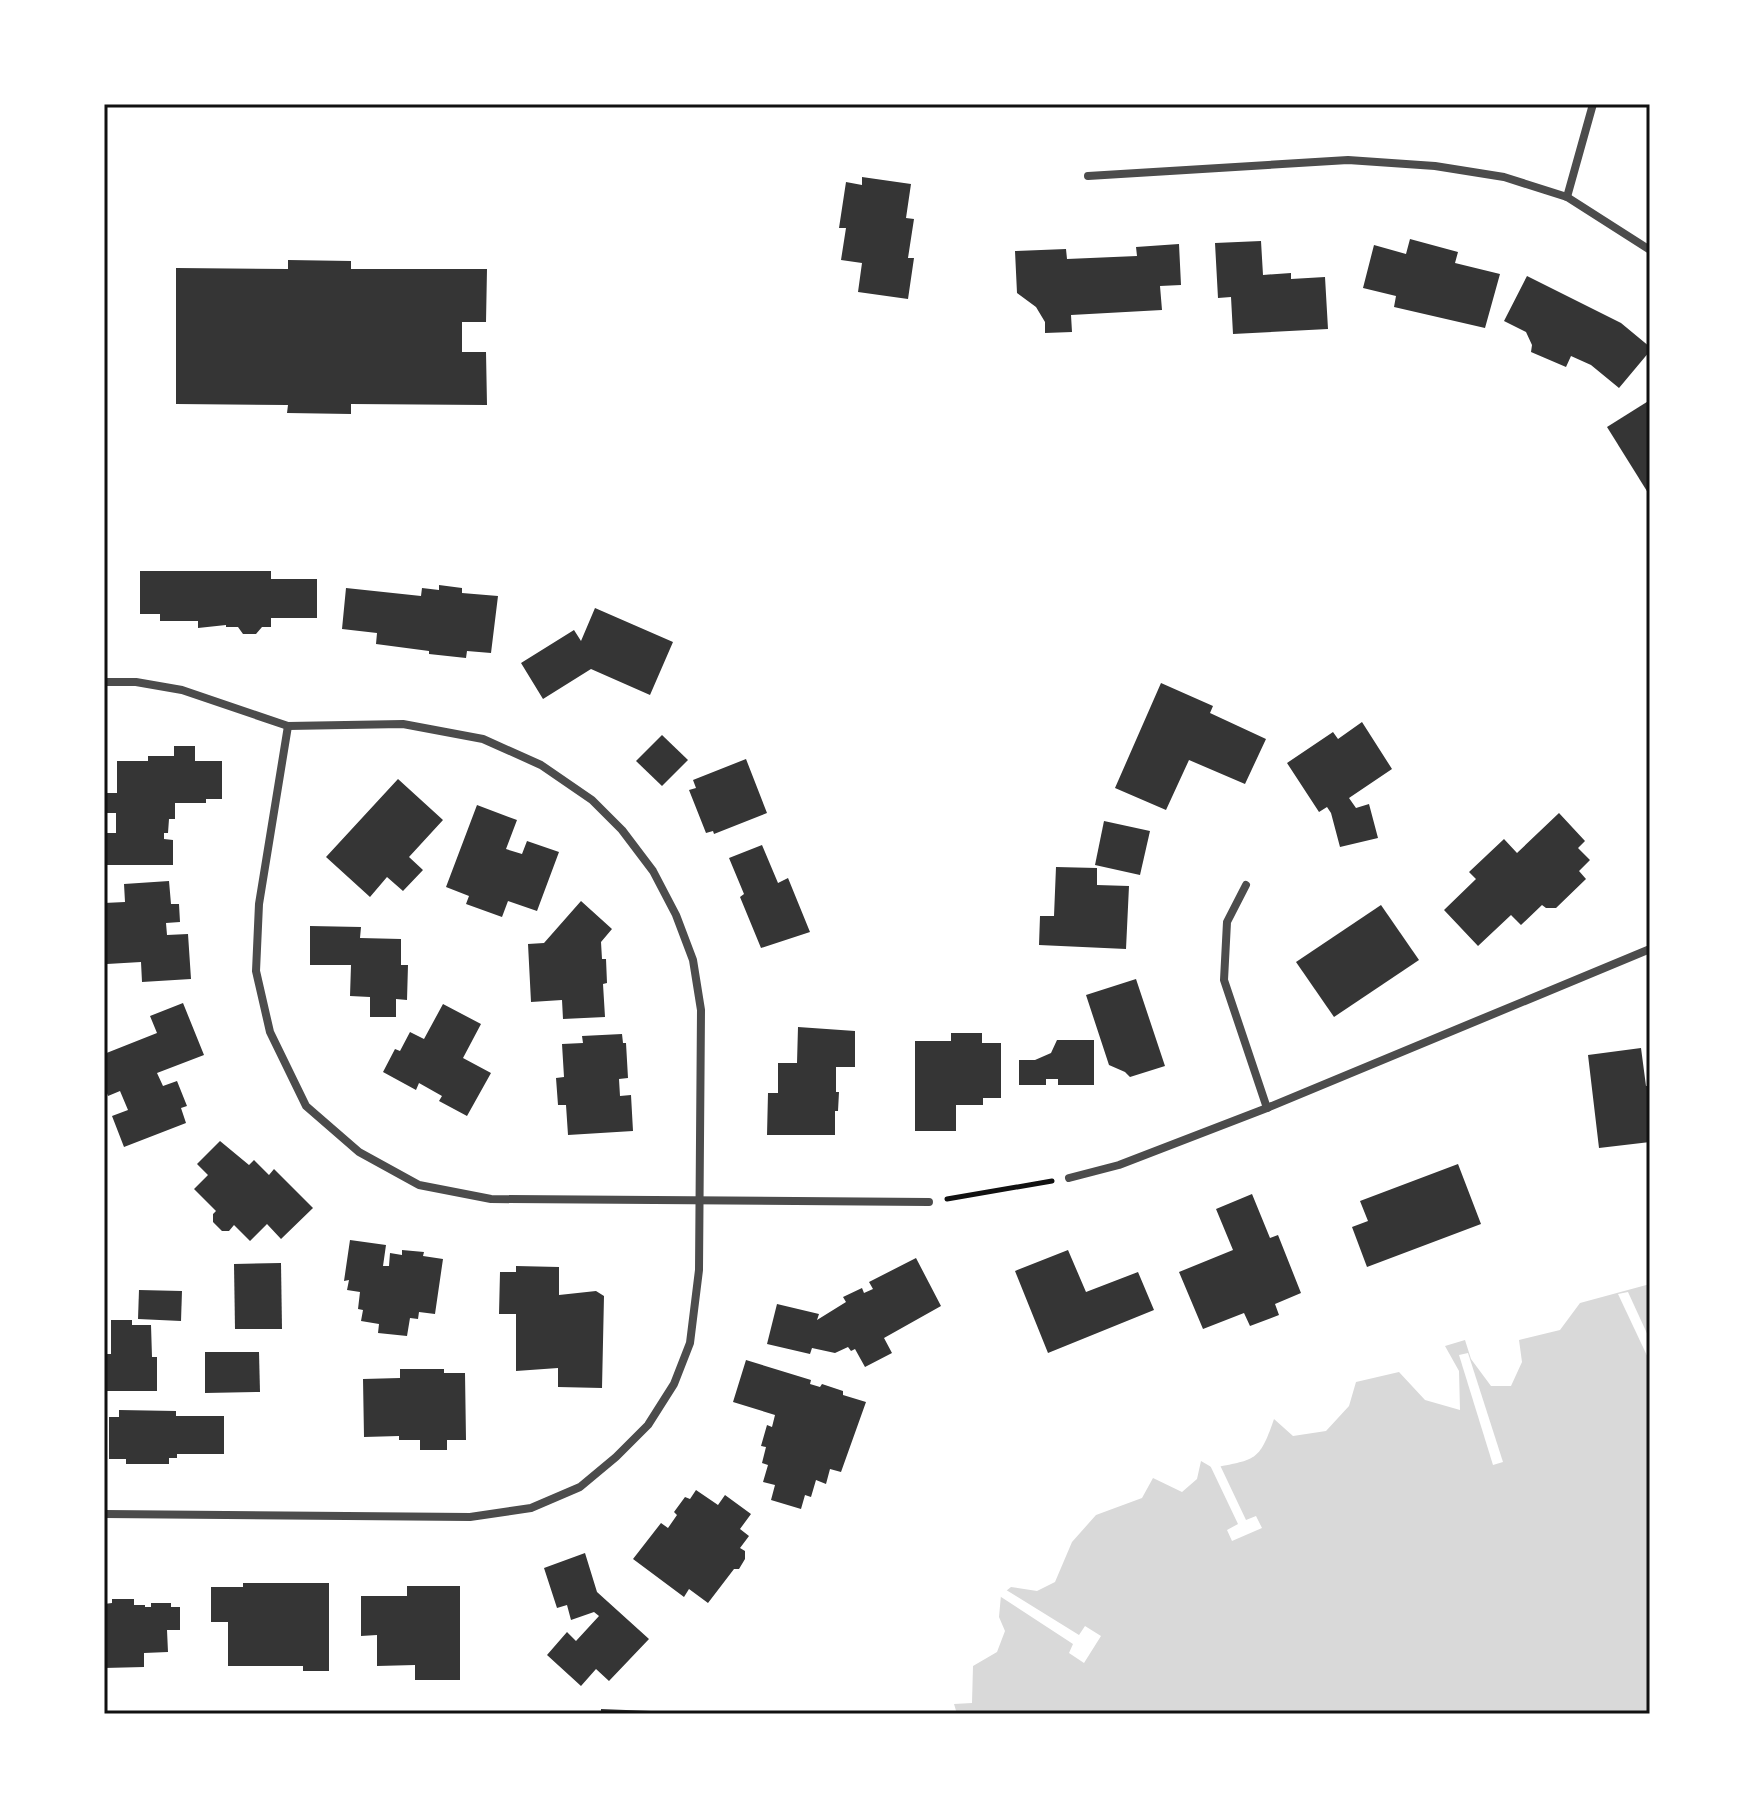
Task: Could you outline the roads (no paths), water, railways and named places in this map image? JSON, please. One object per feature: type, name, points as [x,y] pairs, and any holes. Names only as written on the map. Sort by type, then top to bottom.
[{"type":"street","points":[[1567,197],[1593,104]]},
{"type":"street","points":[[1088,176],[1348,160],[1435,166],[1504,177],[1567,197],[1650,250]]},
{"type":"street","points":[[104,682],[136,682],[182,690],[288,726],[403,724],[483,739],[541,765],[592,800],[622,830],[653,871],[676,915],[693,960],[701,1010],[699,1270],[690,1343],[674,1384],[648,1425],[616,1457],[580,1487],[531,1508],[470,1517],[104,1514]]},
{"type":"street","points":[[288,726],[259,904],[256,971],[270,1032],[306,1106],[359,1152],[419,1185],[491,1199],[929,1202]]},
{"type":"street","points":[[1246,885],[1227,922],[1224,980],[1267,1108]]},
{"type":"street","points":[[1069,1178],[1119,1165],[1267,1108],[1650,949]]}]
